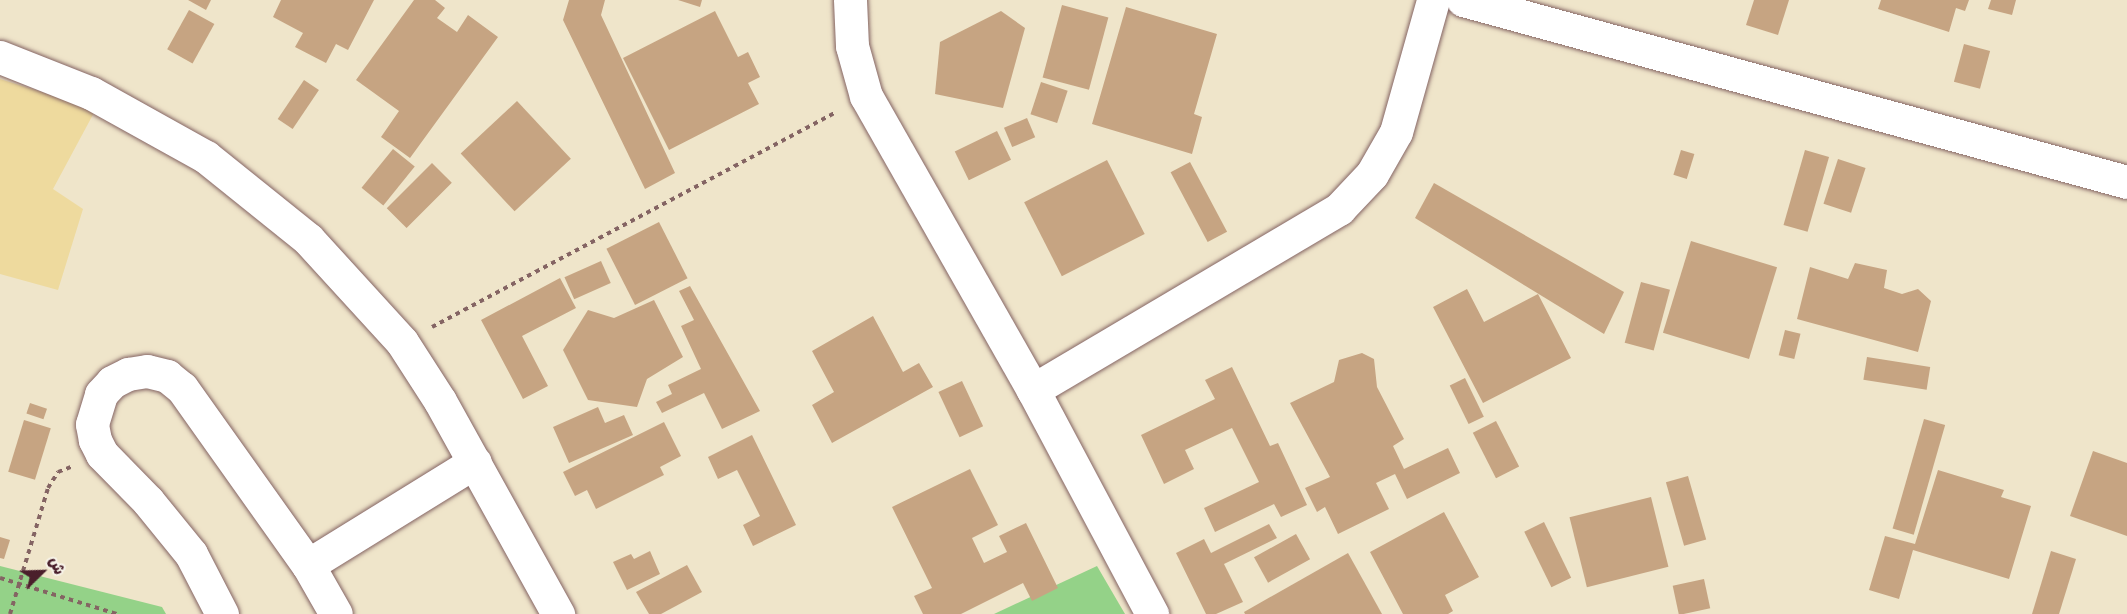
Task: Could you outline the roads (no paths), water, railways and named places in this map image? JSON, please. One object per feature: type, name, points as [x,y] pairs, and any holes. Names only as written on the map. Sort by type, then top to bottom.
[{"type":"street","points":[[850,0],[852,46],[866,96],[1033,390],[1152,614]]},
{"type":"street","points":[[1033,390],[1339,209],[1372,174],[1396,132],[1433,0]]},
{"type":"street","points":[[1463,0],[2127,182]]},
{"type":"street","points":[[0,57],[91,93],[206,157],[308,239],[402,342],[475,462],[558,614]]},
{"type":"street","points":[[222,614],[177,536],[102,454],[92,424],[101,394],[112,382],[128,374],[147,371],[166,376],[195,404],[308,565],[336,614]]},
{"type":"street","points":[[308,565],[475,462]]}]
